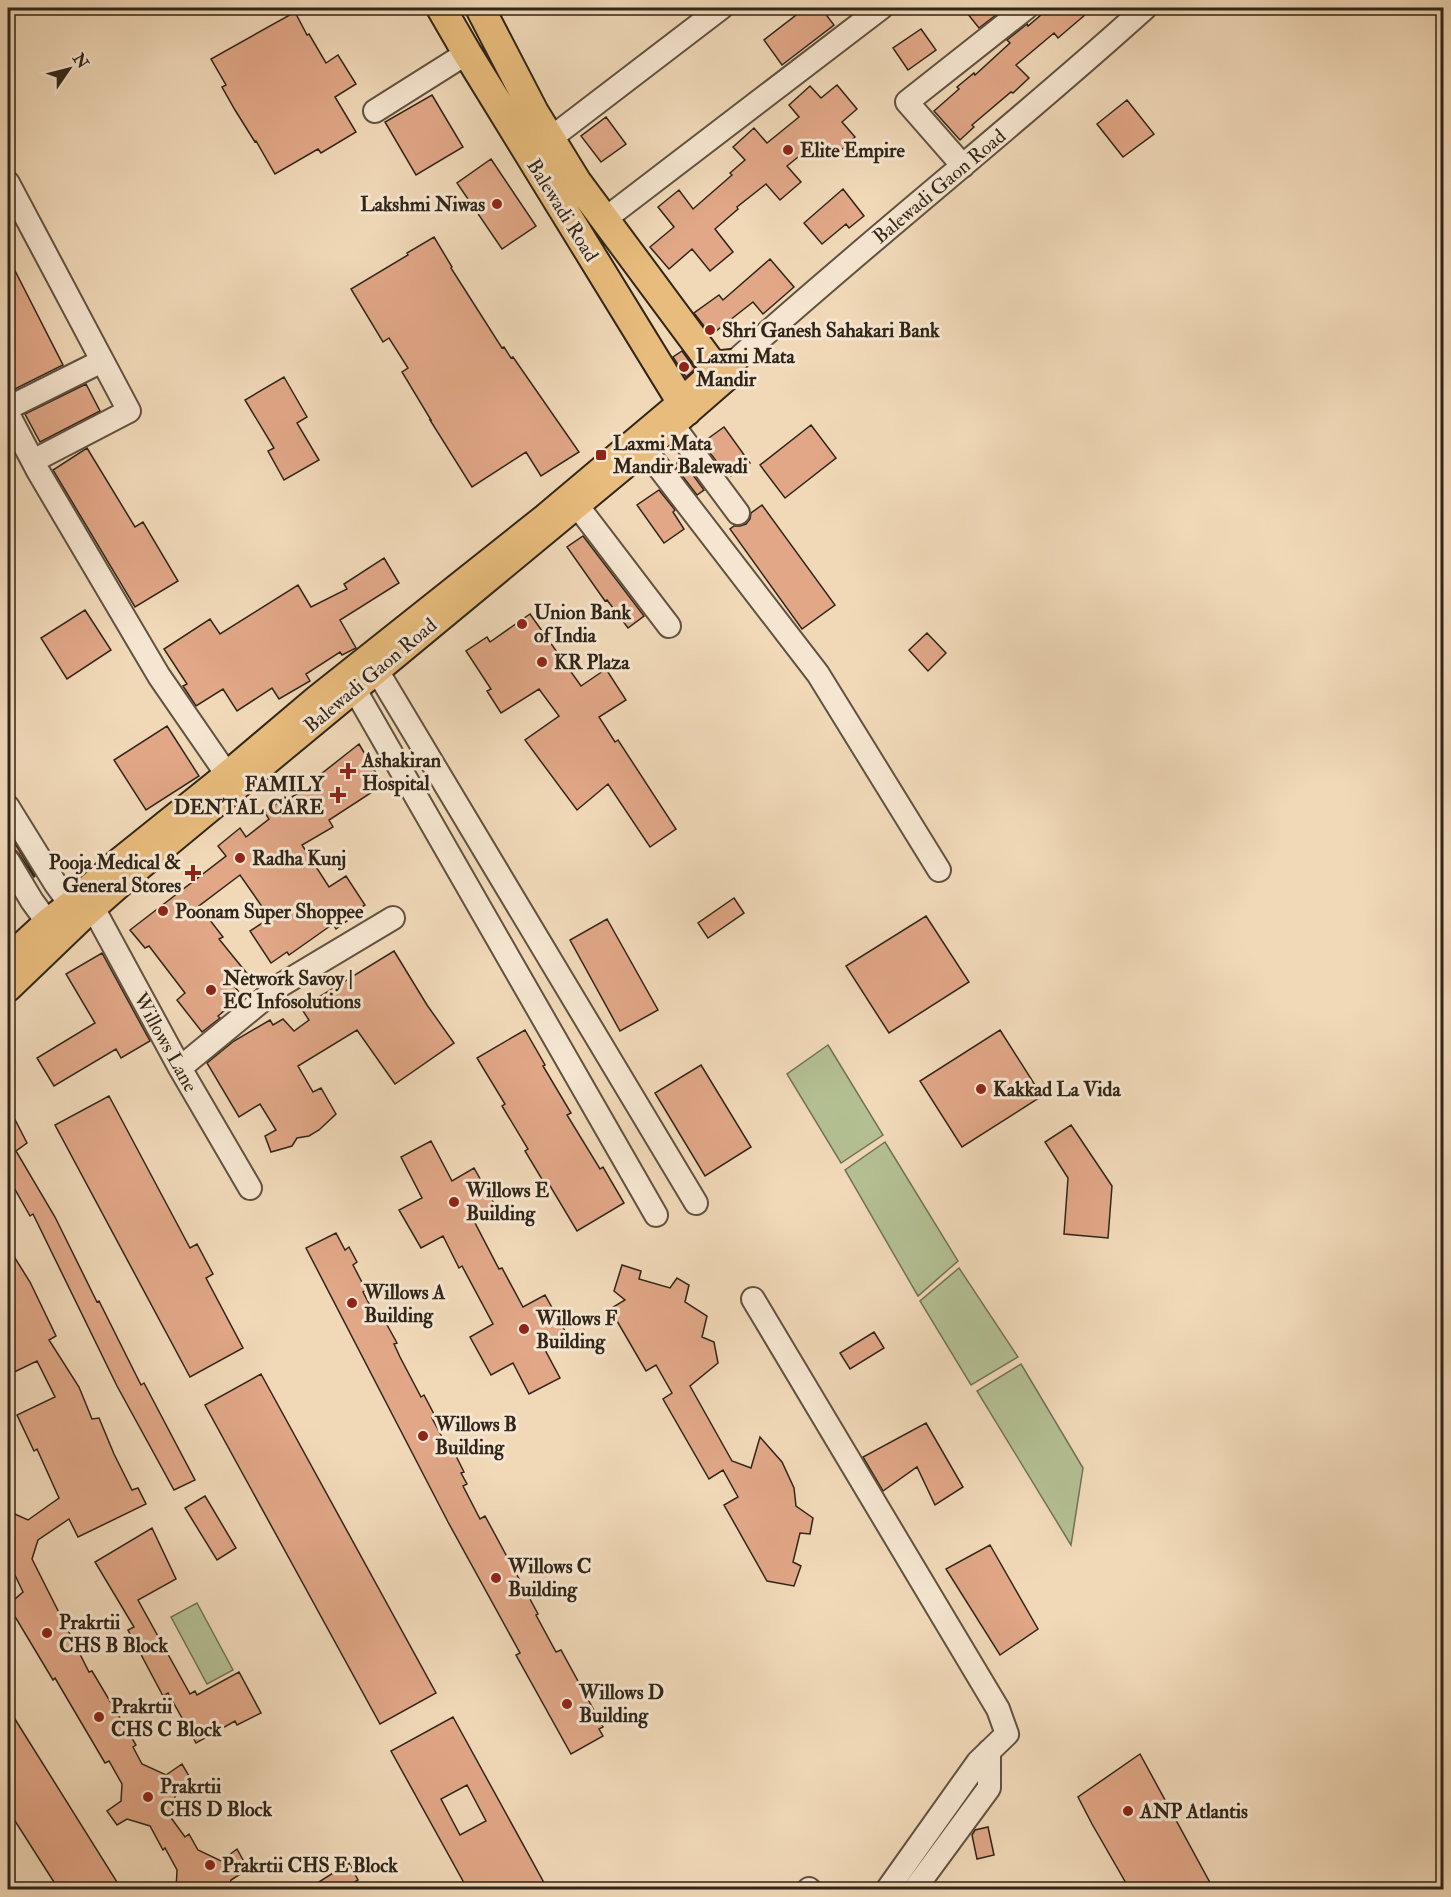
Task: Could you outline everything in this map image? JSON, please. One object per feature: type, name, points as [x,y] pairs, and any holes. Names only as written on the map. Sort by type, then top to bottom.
[{"type":"main road","name":"Balewadi Road","points":[[441,8],[634,325],[680,413]]},
{"type":"main road","name":"Balewadi Road","points":[[480,8],[534,112],[577,182],[667,302],[724,372]]},
{"type":"main road","points":[[467,53],[495,35]]},
{"type":"main road","points":[[634,325],[667,302]]},
{"type":"main road","name":"Balewadi Gaon Road","points":[[374,663],[644,448],[724,372]]},
{"type":"main road","name":"Balewadi Gaon Road","points":[[8,960],[48,923],[140,865],[232,781],[513,546],[680,413]]},
{"type":"main road","name":"Balewadi Gaon Road","points":[[8,987],[83,902]]},
{"type":"street","points":[[551,138],[721,8]]},
{"type":"street","points":[[605,219],[881,8]]},
{"type":"street","points":[[963,166],[907,102],[1026,8]]},
{"type":"street","name":"Balewadi Gaon Road","points":[[724,372],[791,311],[1066,79],[1145,8]]},
{"type":"street","points":[[375,111],[467,53]]},
{"type":"street","points":[[8,183],[129,411],[33,461]]},
{"type":"street","points":[[8,408],[102,361]]},
{"type":"street","points":[[680,413],[738,513]]},
{"type":"street","points":[[8,414],[33,461],[159,676],[232,781]]},
{"type":"street","points":[[644,448],[812,665],[939,870]]},
{"type":"street","points":[[576,504],[669,626]]},
{"type":"street","points":[[374,663],[696,1203]]},
{"type":"street","points":[[351,682],[656,1215]]},
{"type":"street","name":"Willows Lane","points":[[8,807],[50,875],[83,902],[250,1188]]},
{"type":"street","points":[[8,861],[48,923]]},
{"type":"street","points":[[26,891],[50,875]]},
{"type":"street","points":[[180,1068],[281,985],[393,918]]},
{"type":"street","points":[[753,1299],[998,1708],[1006,1734],[978,1762],[887,1890]]},
{"type":"street","points":[[914,1890],[989,1788],[989,1752]]},
{"type":"green space","points":[[828,1045],[883,1135],[841,1163],[787,1074]]},
{"type":"green space","points":[[885,1142],[958,1261],[918,1296],[845,1170]]},
{"type":"green space","points":[[959,1268],[1018,1357],[971,1385],[920,1301]]},
{"type":"green space","points":[[1021,1364],[1083,1468],[1071,1545],[977,1391]]},
{"type":"green space","points":[[197,1603],[233,1670],[207,1684],[171,1617]]},
{"type":"building","points":[[791,8],[821,8],[834,25],[782,65],[764,40],[796,15]]},
{"type":"building","points":[[963,8],[1005,8],[979,28]]},
{"type":"building","points":[[1049,8],[1093,8],[1058,38],[1054,33],[1016,65],[1029,78],[972,125],[974,127],[960,140],[934,111],[959,89],[957,87],[974,73],[975,75],[1010,43],[1007,40]]},
{"type":"building","points":[[295,12],[326,63],[338,55],[356,84],[335,97],[356,132],[321,153],[318,149],[275,174],[222,87],[226,85],[211,59]]},
{"type":"building","points":[[921,29],[936,50],[908,70],[893,48]]},
{"type":"building","points":[[837,85],[857,109],[842,122],[855,137],[834,157],[819,140],[787,166],[801,182],[780,200],[766,184],[737,207],[738,209],[715,229],[733,252],[710,271],[692,249],[669,269],[650,247],[674,227],[658,207],[679,190],[693,209],[732,175],[730,173],[745,160],[733,147],[754,128],[767,143],[799,117],[789,105],[810,86],[821,98]]},
{"type":"building","points":[[432,95],[463,147],[416,175],[385,122]]},
{"type":"building","points":[[1127,100],[1154,134],[1123,157],[1097,124]]},
{"type":"building","points":[[606,117],[626,144],[601,162],[581,136]]},
{"type":"building","name":"Lakshmi Niwas","points":[[491,159],[536,226],[502,249],[457,183]]},
{"type":"building","points":[[843,189],[864,216],[849,228],[846,224],[822,244],[804,223]]},
{"type":"building","points":[[434,237],[502,348],[504,347],[511,358],[513,357],[579,452],[541,476],[526,452],[472,487],[402,372],[408,368],[389,338],[383,342],[351,289]]},
{"type":"building","points":[[8,257],[63,365],[9,392],[8,389]]},
{"type":"building","points":[[770,259],[794,287],[763,314],[753,302],[711,335],[694,313],[719,295],[723,300]]},
{"type":"building","points":[[682,351],[695,369],[686,377],[673,357]]},
{"type":"building","points":[[284,377],[307,417],[297,423],[319,460],[284,480],[268,451],[274,448],[245,400]]},
{"type":"building","points":[[86,384],[100,411],[40,442],[25,414]]},
{"type":"building","points":[[811,425],[836,458],[785,498],[760,465]]},
{"type":"building","points":[[724,427],[750,463],[731,476],[729,473],[726,474],[704,445],[708,442],[706,440]]},
{"type":"building","points":[[87,448],[135,527],[143,522],[178,581],[135,607],[53,470]]},
{"type":"building","points":[[682,460],[704,490],[697,495],[674,465]]},
{"type":"building","points":[[659,490],[675,510],[673,512],[684,529],[664,543],[637,505]]},
{"type":"building","points":[[762,505],[835,605],[802,629],[730,529],[746,524],[751,513]]},
{"type":"building","points":[[583,536],[644,616],[628,628],[607,600],[605,601],[567,547]]},
{"type":"building","points":[[384,558],[399,583],[340,620],[356,648],[342,655],[340,652],[306,674],[310,681],[279,699],[272,688],[237,711],[223,689],[196,706],[183,686],[187,684],[164,649],[210,619],[220,634],[298,585],[311,607],[347,589],[344,584]]},
{"type":"building","points":[[85,610],[111,650],[67,679],[41,638]]},
{"type":"building","points":[[530,614],[581,686],[606,669],[626,700],[599,717],[615,742],[618,740],[676,829],[650,847],[608,784],[577,810],[525,740],[559,716],[539,689],[501,713],[487,691],[491,689],[466,651],[487,637],[490,642]]},
{"type":"building","points":[[927,633],[946,653],[928,671],[909,650]]},
{"type":"building","points":[[167,726],[199,776],[146,810],[114,760]]},
{"type":"building","points":[[359,744],[383,785],[329,820],[333,827],[302,845],[329,887],[346,876],[365,905],[349,915],[351,918],[336,929],[333,924],[289,955],[287,952],[271,963],[250,931],[270,918],[240,875],[199,906],[223,937],[219,939],[249,976],[235,987],[242,996],[202,1032],[177,1000],[185,993],[149,946],[145,948],[130,930],[226,856],[218,846],[240,828],[246,837],[269,819],[265,813],[285,797],[287,800],[318,781],[316,778]]},
{"type":"building","points":[[8,832],[34,877],[19,854],[14,849],[8,848]]},
{"type":"building","points":[[734,898],[744,913],[708,938],[698,923]]},
{"type":"building","points":[[926,916],[969,982],[889,1033],[846,966]]},
{"type":"building","points":[[607,919],[658,1010],[620,1031],[570,940]]},
{"type":"building","points":[[394,951],[427,1005],[454,1043],[395,1084],[357,1030],[298,1066],[313,1092],[321,1088],[336,1114],[319,1130],[309,1136],[297,1138],[292,1146],[271,1152],[265,1136],[276,1130],[260,1104],[239,1117],[207,1063],[234,1041],[270,1020],[273,1025],[283,1019],[294,1031],[309,1020],[301,1008]]},
{"type":"building","points":[[102,953],[150,1041],[121,1058],[116,1049],[54,1086],[37,1058],[95,1023],[66,974]]},
{"type":"building","points":[[525,1030],[571,1113],[567,1115],[600,1169],[603,1167],[624,1203],[577,1231],[549,1184],[546,1186],[525,1151],[528,1149],[502,1106],[505,1104],[477,1058]]},
{"type":"building","name":"Kakkad La Vida","points":[[1000,1030],[1042,1096],[962,1147],[920,1081]]},
{"type":"building","points":[[701,1065],[751,1147],[705,1176],[655,1093]]},
{"type":"building","points":[[109,1096],[190,1248],[197,1244],[213,1274],[206,1278],[243,1348],[190,1377],[55,1125]]},
{"type":"building","points":[[8,1106],[27,1143],[16,1151],[55,1217],[141,1385],[144,1383],[195,1480],[174,1490],[117,1386],[33,1214],[30,1216],[8,1177]]},
{"type":"building","points":[[1071,1125],[1112,1186],[1108,1238],[1064,1234],[1068,1178],[1045,1142]]},
{"type":"building","points":[[431,1141],[452,1181],[474,1168],[496,1207],[473,1219],[499,1269],[502,1268],[523,1307],[545,1295],[566,1333],[543,1346],[560,1378],[529,1394],[513,1363],[491,1375],[470,1337],[493,1324],[462,1266],[459,1268],[443,1236],[421,1248],[399,1210],[422,1198],[401,1157]]},
{"type":"building","points":[[336,1233],[345,1250],[349,1247],[357,1262],[353,1265],[366,1290],[363,1292],[376,1317],[381,1314],[397,1343],[394,1344],[421,1397],[424,1395],[435,1416],[432,1418],[452,1456],[455,1454],[467,1484],[463,1486],[480,1519],[485,1516],[556,1652],[561,1650],[603,1727],[599,1729],[603,1736],[571,1754],[516,1655],[520,1653],[448,1522],[306,1248]]},
{"type":"building","points":[[8,1247],[30,1282],[56,1336],[49,1340],[79,1387],[92,1419],[99,1418],[132,1490],[138,1488],[146,1504],[78,1537],[69,1519],[38,1540],[32,1559],[89,1672],[92,1671],[136,1745],[133,1747],[142,1764],[166,1775],[182,1764],[193,1783],[176,1794],[169,1815],[185,1837],[189,1834],[198,1850],[221,1861],[237,1849],[248,1869],[231,1880],[228,1890],[176,1890],[177,1870],[150,1826],[127,1819],[117,1825],[107,1811],[121,1801],[122,1784],[109,1761],[105,1763],[55,1678],[53,1680],[8,1605],[23,1592],[13,1571],[8,1569],[8,1511],[28,1520],[59,1498],[37,1449],[34,1451],[17,1415],[55,1397],[37,1361],[8,1375]]},
{"type":"building","points":[[622,1265],[641,1271],[639,1279],[670,1288],[677,1278],[689,1285],[685,1302],[707,1316],[702,1337],[714,1342],[718,1363],[690,1386],[732,1461],[751,1468],[760,1437],[782,1462],[794,1488],[796,1506],[813,1518],[810,1534],[800,1533],[793,1562],[801,1566],[794,1586],[767,1581],[724,1505],[738,1497],[723,1470],[709,1479],[663,1399],[672,1393],[656,1365],[646,1371],[610,1309],[625,1300],[614,1291]]},
{"type":"building","points":[[874,1332],[884,1348],[850,1369],[840,1353]]},
{"type":"building","points":[[261,1374],[436,1693],[380,1724],[205,1405]]},
{"type":"building","points":[[926,1423],[963,1487],[935,1505],[917,1467],[883,1491],[863,1457]]},
{"type":"building","points":[[205,1496],[236,1548],[217,1560],[185,1508]]},
{"type":"building","points":[[152,1528],[176,1579],[138,1600],[190,1694],[195,1691],[197,1695],[239,1672],[261,1713],[237,1725],[235,1721],[196,1743],[168,1693],[163,1696],[128,1630],[134,1627],[95,1562]]},
{"type":"building","points":[[990,1545],[1038,1629],[1000,1655],[946,1569]]},
{"type":"building","points":[[8,1708],[117,1882],[108,1890],[59,1890],[8,1810]]},
{"type":"building","points":[[453,1717],[548,1890],[468,1890],[391,1751]],"holes":[[[467,1785],[486,1821],[460,1835],[441,1799]]]},
{"type":"building","name":"ANP Atlantis","points":[[1140,1754],[1214,1890],[1130,1890],[1092,1824],[1078,1797]]},
{"type":"building","points":[[988,1827],[994,1855],[977,1859],[972,1835],[975,1830]]},
{"type":"building","points":[[349,1863],[358,1880],[342,1890],[306,1890]]},
{"type":"place","name":"Elite Empire","points":[[788,150]]},
{"type":"place","name":"Lakshmi Niwas","points":[[497,204]]},
{"type":"place","name":"Shri Ganesh Sahakari Bank","points":[[710,330]]},
{"type":"place","name":"Laxmi Mata Mandir","points":[[684,367]]},
{"type":"place","name":"Laxmi Mata Mandir Balewadi","points":[[601,455]]},
{"type":"place","name":"Union Bank of India","points":[[522,624]]},
{"type":"place","name":"KR Plaza","points":[[542,662]]},
{"type":"place","name":"Ashakiran Hospital","points":[[348,771]]},
{"type":"place","name":"FAMILY DENTAL CARE","points":[[338,795]]},
{"type":"place","name":"Radha Kunj","points":[[240,858]]},
{"type":"place","name":"Pooja Medical & General Stores","points":[[193,873]]},
{"type":"place","name":"Poonam Super Shoppee","points":[[163,911]]},
{"type":"place","name":"Network Savoy | EC Infosolutions","points":[[211,990]]},
{"type":"place","name":"Kakkad La Vida","points":[[981,1089]]},
{"type":"place","name":"Willows E Building","points":[[454,1202]]},
{"type":"place","name":"Willows A Building","points":[[352,1303]]},
{"type":"place","name":"Willows F Building","points":[[524,1329]]},
{"type":"place","name":"Willows B Building","points":[[423,1436]]},
{"type":"place","name":"Willows C Building","points":[[496,1578]]},
{"type":"place","name":"Prakrtii CHS B Block","points":[[47,1633]]},
{"type":"place","name":"Willows D Building","points":[[567,1704]]},
{"type":"place","name":"Prakrtii CHS C Block","points":[[99,1717]]},
{"type":"place","name":"Prakrtii CHS D Block","points":[[148,1797]]},
{"type":"place","name":"ANP Atlantis","points":[[1128,1811]]},
{"type":"place","name":"Prakrtii CHS E Block","points":[[210,1865]]}]
